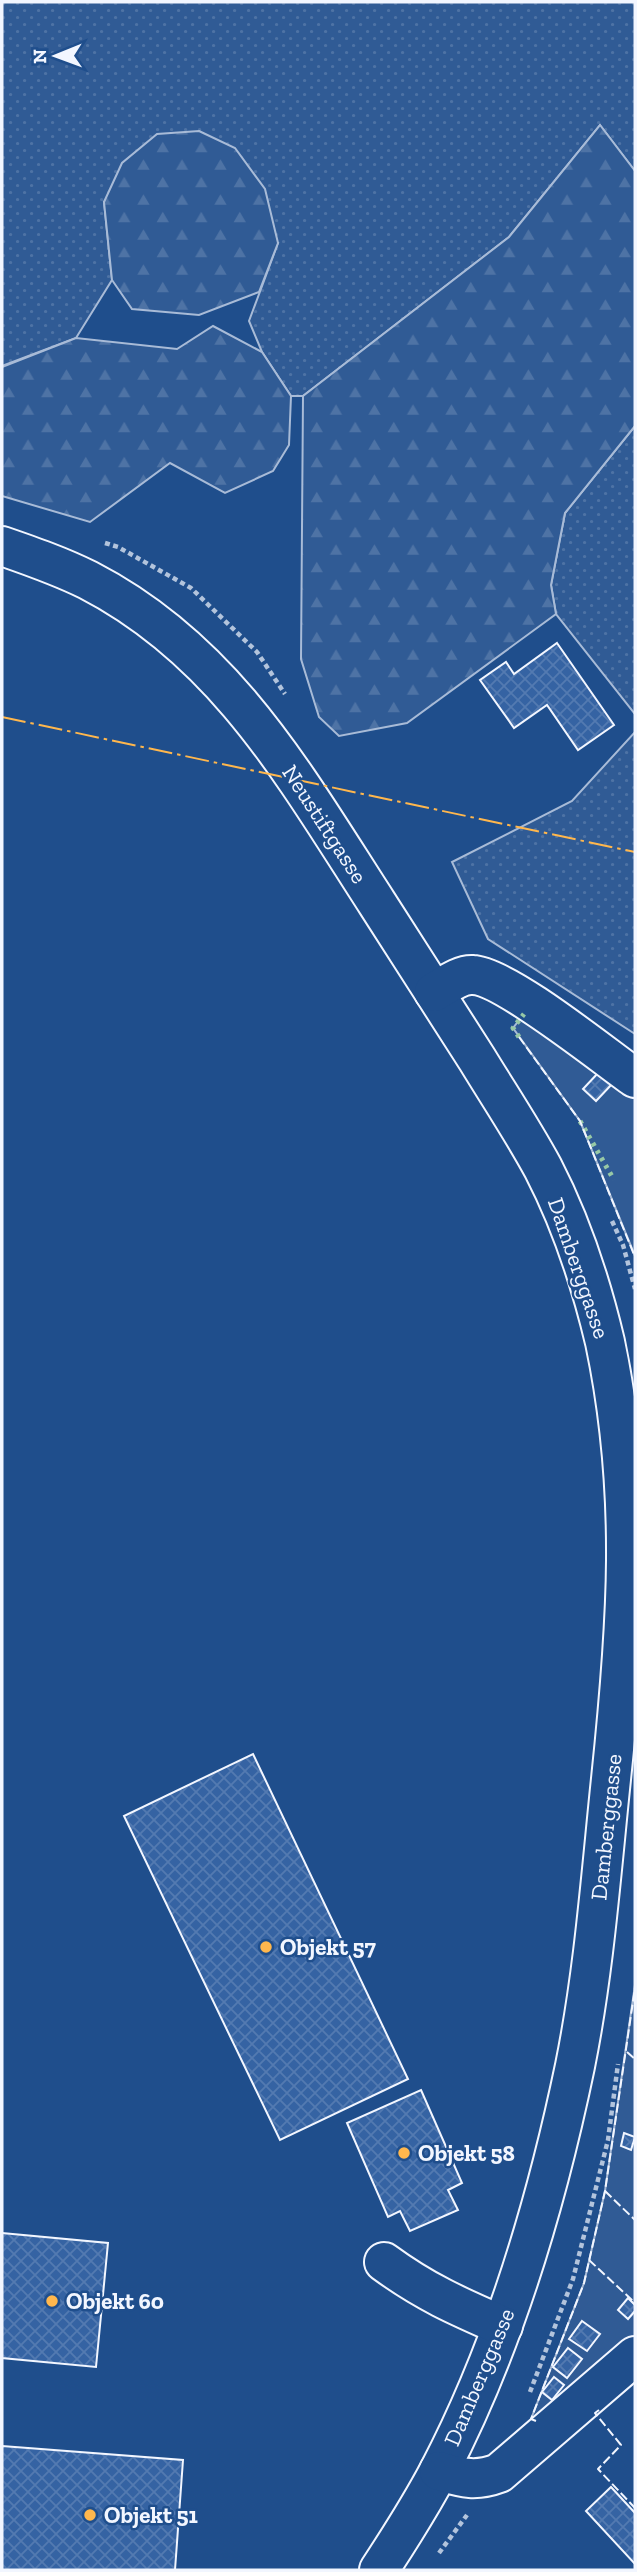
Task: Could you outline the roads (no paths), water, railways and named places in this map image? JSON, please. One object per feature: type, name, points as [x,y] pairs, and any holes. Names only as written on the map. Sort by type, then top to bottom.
[{"type":"street","name":"Neustiftgasse","points":[[2,546],[92,582],[156,624],[200,660],[235,696],[279,751],[434,992]]},
{"type":"street","points":[[434,992],[468,975],[484,977],[533,1004],[635,1079]]},
{"type":"street","name":"Damberggasse","points":[[379,2570],[439,2471],[503,2326],[550,2172],[575,2064],[591,1966],[629,1599],[627,1469],[619,1404],[605,1338],[570,1229],[522,1130],[434,992]]},
{"type":"street","points":[[384,2262],[439,2299],[503,2326]]},
{"type":"street","name":"Damberggasse","points":[[439,2471],[467,2479],[483,2479],[499,2473],[635,2356]]},
{"type":"place","name":"Objekt 57","points":[[266,1947]]},
{"type":"place","name":"Objekt 58","points":[[404,2153]]},
{"type":"place","name":"Objekt 60","points":[[52,2301]]},
{"type":"place","name":"Objekt 51","points":[[90,2515]]}]
